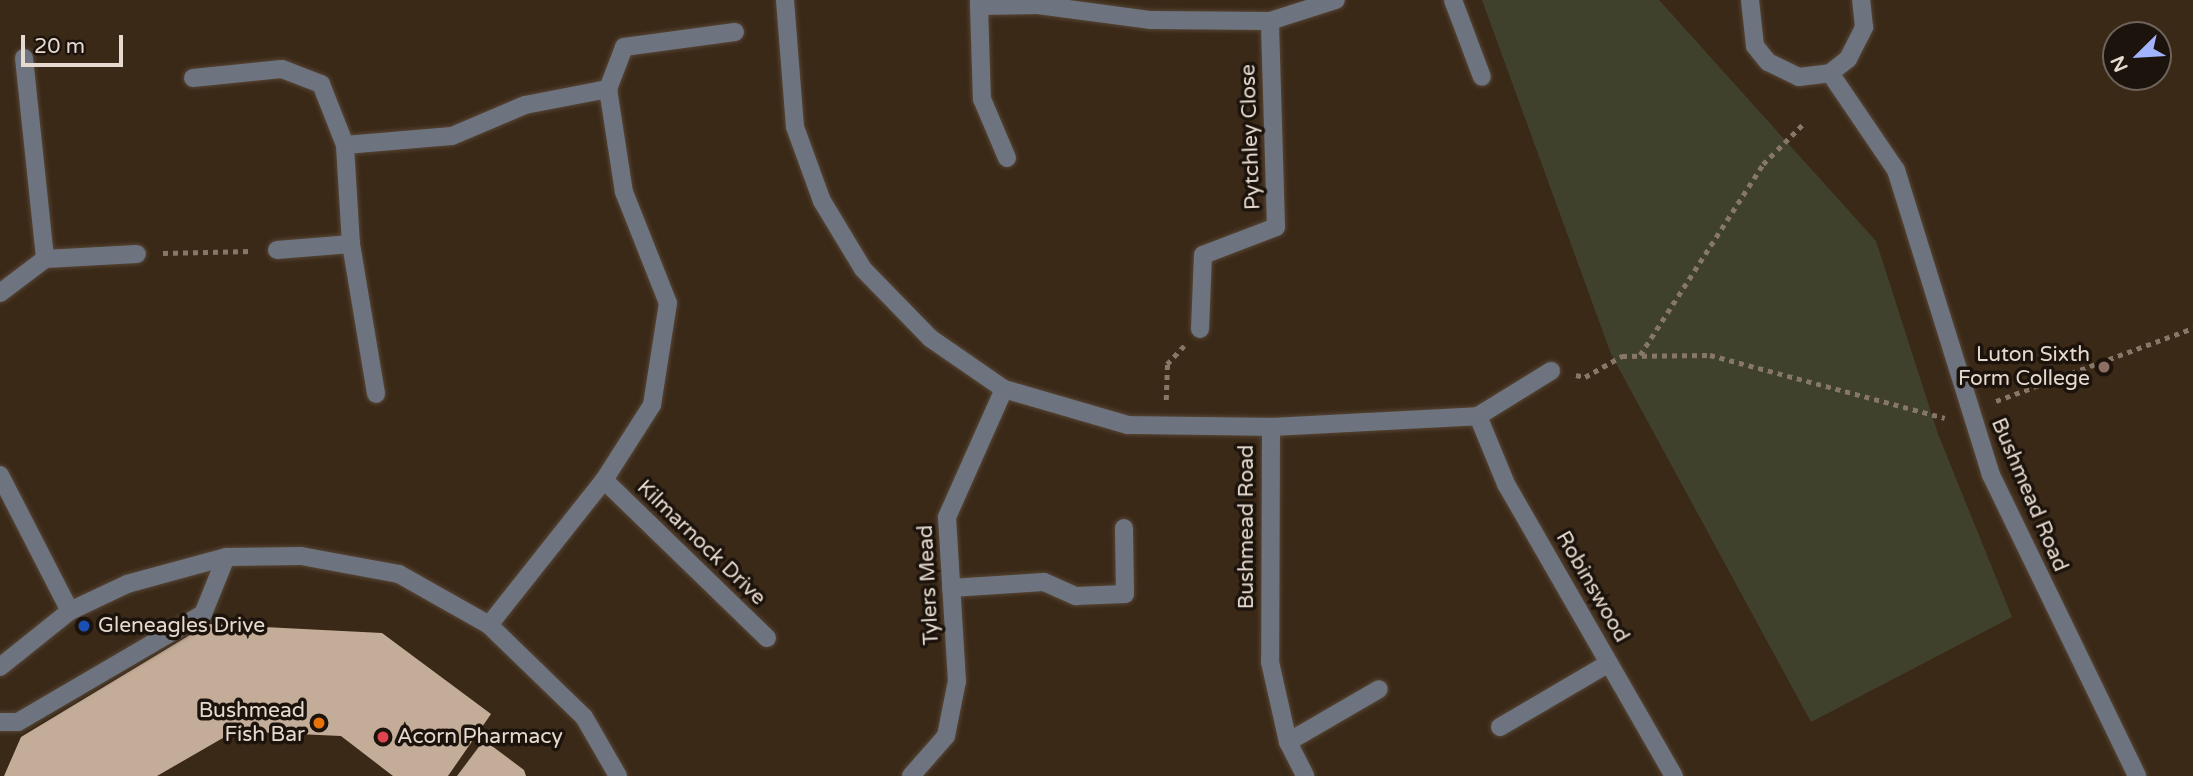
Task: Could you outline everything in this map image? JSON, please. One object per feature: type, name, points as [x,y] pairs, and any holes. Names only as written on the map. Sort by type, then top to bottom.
[{"type":"street","name":"Bushmead Road","points":[[785,0],[795,127],[822,201],[863,269],[930,338],[1004,389],[1128,425],[1271,427],[1270,662],[1288,742],[1306,776]]},
{"type":"street","points":[[1007,158],[982,99],[979,3],[1038,5],[1151,20],[1270,21],[1336,0]]},
{"type":"street","points":[[1453,0],[1482,77]]},
{"type":"street","points":[[1750,0],[1748,29],[1768,62],[1799,77],[1830,73],[1858,44],[1864,27],[1861,0]]},
{"type":"street","name":"Pytchley Close","points":[[1200,329],[1203,255],[1276,227],[1270,21]]},
{"type":"street","points":[[345,145],[452,136],[525,105],[608,89],[624,47],[735,32]]},
{"type":"street","points":[[24,58],[45,259]]},
{"type":"street","points":[[192,78],[282,69],[321,84],[345,145],[351,244],[376,394]]},
{"type":"street","name":"Bushmead Road","points":[[1830,73],[1896,170],[1991,475],[2137,776]]},
{"type":"street","name":"Kilmarnock Drive","points":[[489,625],[604,480],[652,405],[668,303],[624,192],[608,89]]},
{"type":"street","points":[[277,250],[351,244]]},
{"type":"street","points":[[0,293],[45,259],[137,254]]},
{"type":"street","points":[[1271,427],[1478,416],[1551,371]]},
{"type":"street","name":"Tylers Mead","points":[[911,776],[946,736],[957,681],[947,517],[1004,389]]},
{"type":"street","name":"Robinswood","points":[[1478,416],[1506,484],[1674,776]]},
{"type":"street","points":[[0,475],[70,611]]},
{"type":"street","name":"Kilmarnock Drive","points":[[604,480],[767,638]]},
{"type":"street","points":[[951,588],[1044,582],[1076,596],[1125,594],[1124,528]]},
{"type":"street","points":[[0,667],[70,611],[127,584],[226,557],[301,556],[399,574],[489,625],[583,717],[618,776]]},
{"type":"street","points":[[0,722],[18,722],[203,614],[226,557]]},
{"type":"street","points":[[1500,727],[1609,663]]},
{"type":"street","points":[[1288,742],[1379,689]]},
{"type":"path","points":[[1639,355],[1763,164],[1804,123]]},
{"type":"path","points":[[137,254],[277,250]]},
{"type":"path","points":[[1992,403],[2193,328]]},
{"type":"path","points":[[1166,426],[1167,364],[1200,329]]},
{"type":"path","points":[[1551,371],[1585,377],[1622,355],[1710,355],[1945,418]]},
{"type":"green space","points":[[1482,0],[1659,0],[1876,241],[1938,434],[2012,617],[1811,722],[1611,354]]},
{"type":"building","points":[[208,624],[382,633],[491,714],[448,776],[393,776],[341,736],[235,731],[157,776],[4,776],[21,737]]},
{"type":"building","points":[[484,740],[524,770],[526,776],[457,776]]},
{"type":"place","name":"Luton Sixth Form College","points":[[2104,367]]},
{"type":"place","name":"Gleneagles Drive","points":[[84,626]]},
{"type":"place","name":"Bushmead Fish Bar","points":[[319,723]]},
{"type":"place","name":"Acorn Pharmacy","points":[[383,737]]}]
